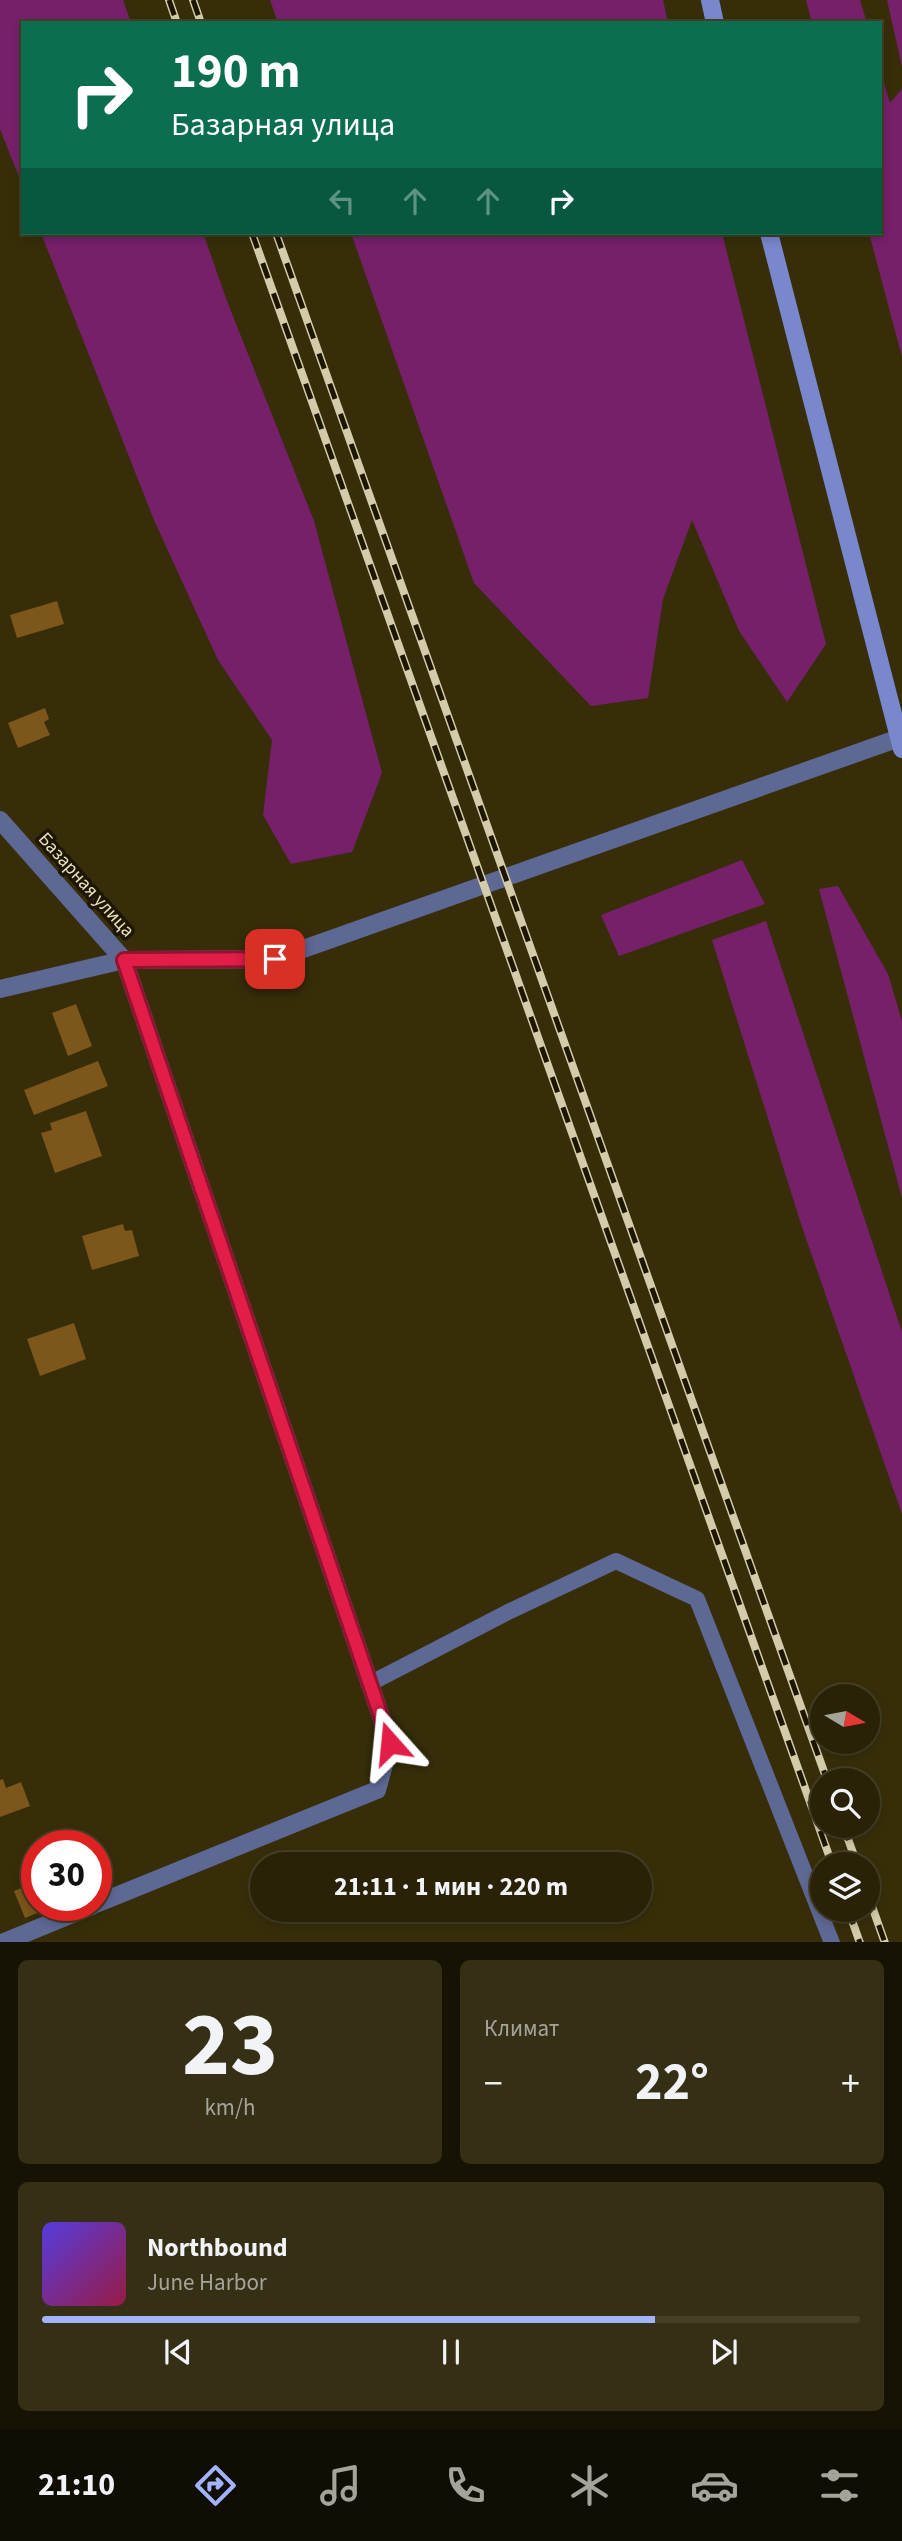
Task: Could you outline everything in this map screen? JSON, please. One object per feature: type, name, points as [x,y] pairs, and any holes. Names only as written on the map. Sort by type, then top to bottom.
[{"type":"main road","points":[[710,0],[715,21]]},
{"type":"main road","points":[[770,235],[901,741]]},
{"type":"street","name":"Базарная улица","points":[[0,820],[124,960],[275,959],[901,741]]},
{"type":"street","points":[[0,989],[124,960],[390,1743],[377,1790],[112,1898]]},
{"type":"street","points":[[2,1942],[54,1921]]},
{"type":"lane","points":[[371,1683],[508,1612],[616,1561],[698,1599],[832,1942]]},
{"type":"shaded area","points":[[0,0],[123,0],[130,21],[21,21],[21,182],[0,129]]},
{"type":"shaded area","points":[[270,0],[663,0],[668,21],[277,21]]},
{"type":"shaded area","points":[[806,0],[860,0],[866,21],[811,21]]},
{"type":"shaded area","points":[[887,0],[902,0],[902,67]]},
{"type":"shaded area","points":[[882,77],[890,103],[902,89],[902,357],[870,235],[882,235]]},
{"type":"shaded area","points":[[42,235],[204,235],[314,521],[382,773],[352,852],[291,864],[263,815],[272,740],[218,660],[154,520]]},
{"type":"shaded area","points":[[352,235],[723,235],[826,644],[787,702],[739,631],[692,520],[663,599],[648,698],[591,706],[474,583]]},
{"type":"shaded area","points":[[742,860],[765,904],[619,956],[601,915]]},
{"type":"shaded area","points":[[838,886],[888,974],[902,1021],[902,1198],[819,889]]},
{"type":"shaded area","points":[[766,921],[902,1332],[902,1514],[801,1224],[712,940]]},
{"type":"building","points":[[57,601],[64,624],[17,638],[10,615]]},
{"type":"building","points":[[45,708],[49,719],[44,722],[50,735],[18,748],[8,723]]},
{"type":"building","points":[[76,1004],[92,1046],[68,1056],[52,1013]]},
{"type":"building","points":[[98,1061],[108,1086],[34,1115],[24,1090]]},
{"type":"building","points":[[86,1111],[102,1156],[55,1173],[41,1133],[52,1130],[50,1123]]},
{"type":"building","points":[[123,1224],[125,1231],[132,1230],[139,1256],[92,1270],[82,1236]]},
{"type":"building","points":[[74,1323],[86,1359],[40,1376],[27,1339]]},
{"type":"building","points":[[3,1779],[6,1788],[21,1782],[30,1806],[0,1817],[0,1780]]},
{"type":"building","points":[[21,1888],[21,1908],[14,1891]]},
{"type":"railway","points":[[169,0],[176,21]]},
{"type":"railway","points":[[193,0],[200,21]]},
{"type":"railway","points":[[253,235],[828,1852]]},
{"type":"railway","points":[[277,235],[823,1768]]},
{"type":"railway","points":[[848,1838],[853,1852]]},
{"type":"railway","points":[[853,1922],[860,1942]]},
{"type":"railway","points":[[878,1922],[885,1942]]},
{"type":"route","points":[[275,959],[124,960],[390,1743]]}]
